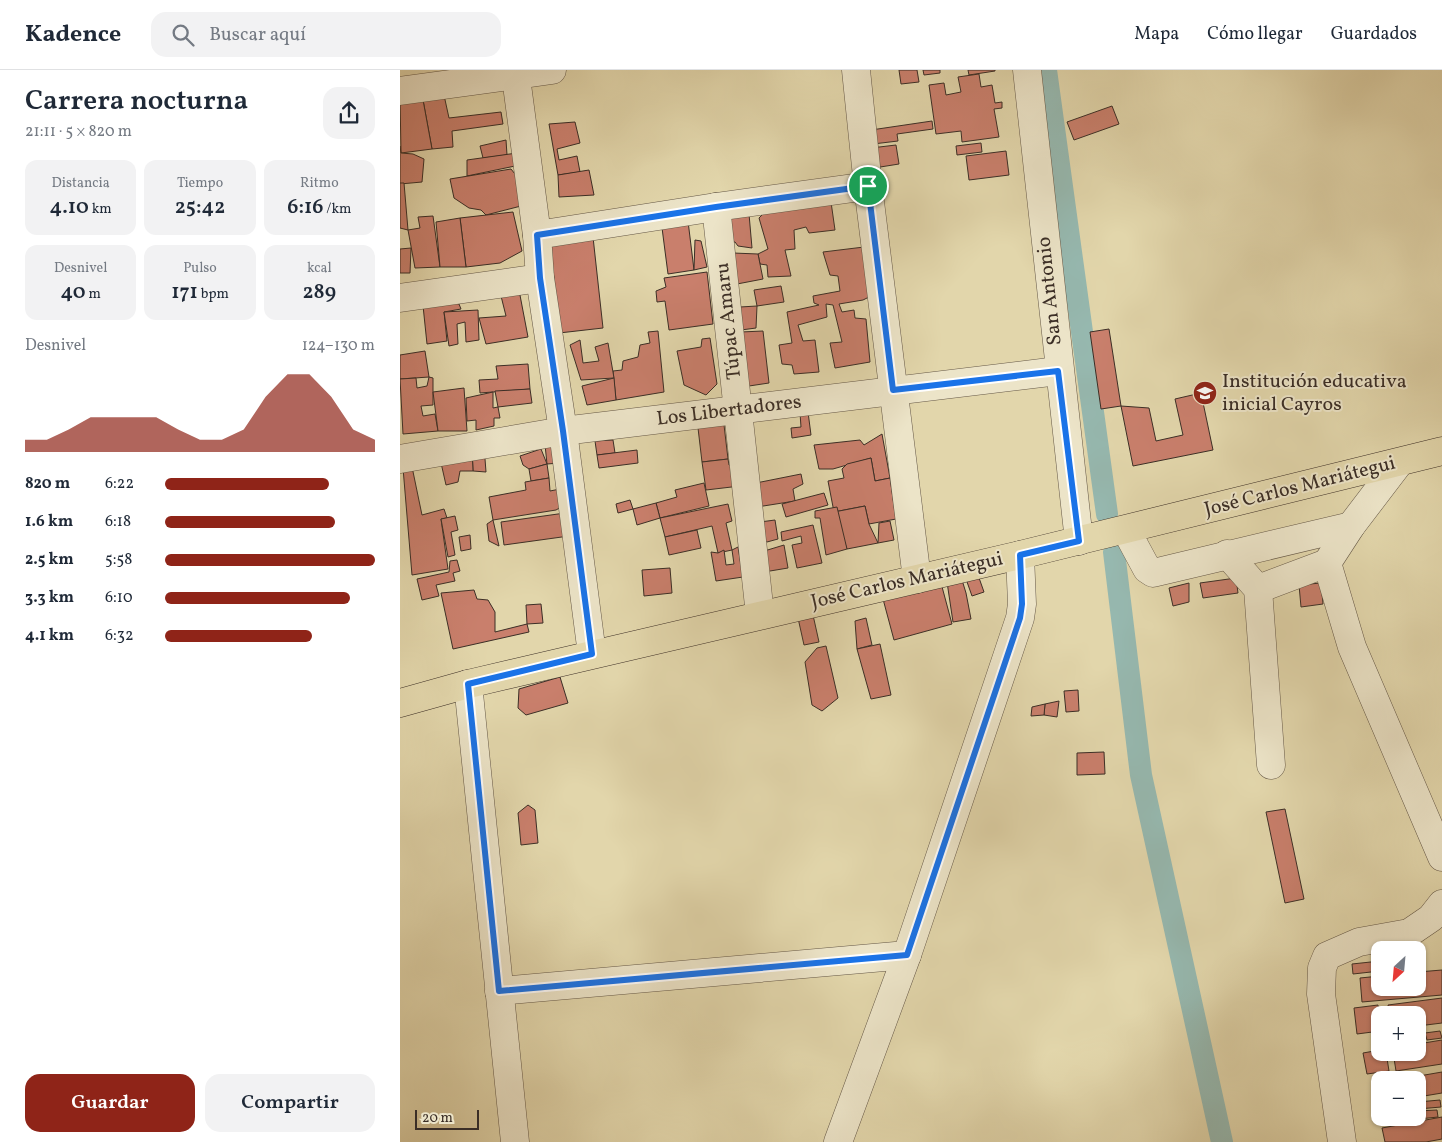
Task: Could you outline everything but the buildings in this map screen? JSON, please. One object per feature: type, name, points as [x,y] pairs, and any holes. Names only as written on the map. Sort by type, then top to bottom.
[{"type":"main road","name":"José Carlos Mariátegui","points":[[400,703],[468,684],[592,654],[1126,530],[1442,452]]},
{"type":"street","points":[[400,91],[516,73],[552,70]]},
{"type":"street","points":[[856,70],[868,186],[917,579]]},
{"type":"street","name":"San Antonio","points":[[1027,70],[1058,371],[1079,541]]},
{"type":"street","points":[[516,73],[537,235],[540,278],[563,431],[592,654]]},
{"type":"street","points":[[537,235],[868,186]]},
{"type":"street","name":"Túpac Amaru","points":[[716,207],[760,615]]},
{"type":"street","points":[[400,298],[540,278]]},
{"type":"street","name":"Los Libertadores","points":[[400,459],[563,431],[1058,371]]},
{"type":"street","points":[[1258,589],[1327,563],[1351,526],[1399,463]]},
{"type":"street","points":[[1126,530],[1147,569],[1153,573],[1351,526]]},
{"type":"street","points":[[1227,554],[1258,589],[1272,765]]},
{"type":"street","points":[[838,1142],[907,955],[1020,618],[1022,604],[1020,555]]},
{"type":"street","points":[[1327,563],[1352,647],[1442,857]]},
{"type":"street","points":[[468,684],[514,1142]]},
{"type":"street","points":[[1342,1142],[1321,994],[1322,968],[1328,956],[1359,942],[1409,933],[1438,920]]},
{"type":"street","points":[[499,991],[907,955]]},
{"type":"waterway","points":[[1046,70],[1107,514]]},
{"type":"waterway","points":[[1114,552],[1141,775],[1222,1142]]},
{"type":"place","name":"Institución educativa inicial Cayros","points":[[1205,393]]},
{"type":"route","points":[[868,186],[893,390],[1058,371],[1079,541],[1020,555],[1022,604],[1020,618],[907,955],[499,991],[468,684],[592,654],[563,431],[540,278],[537,235],[868,186]]}]
